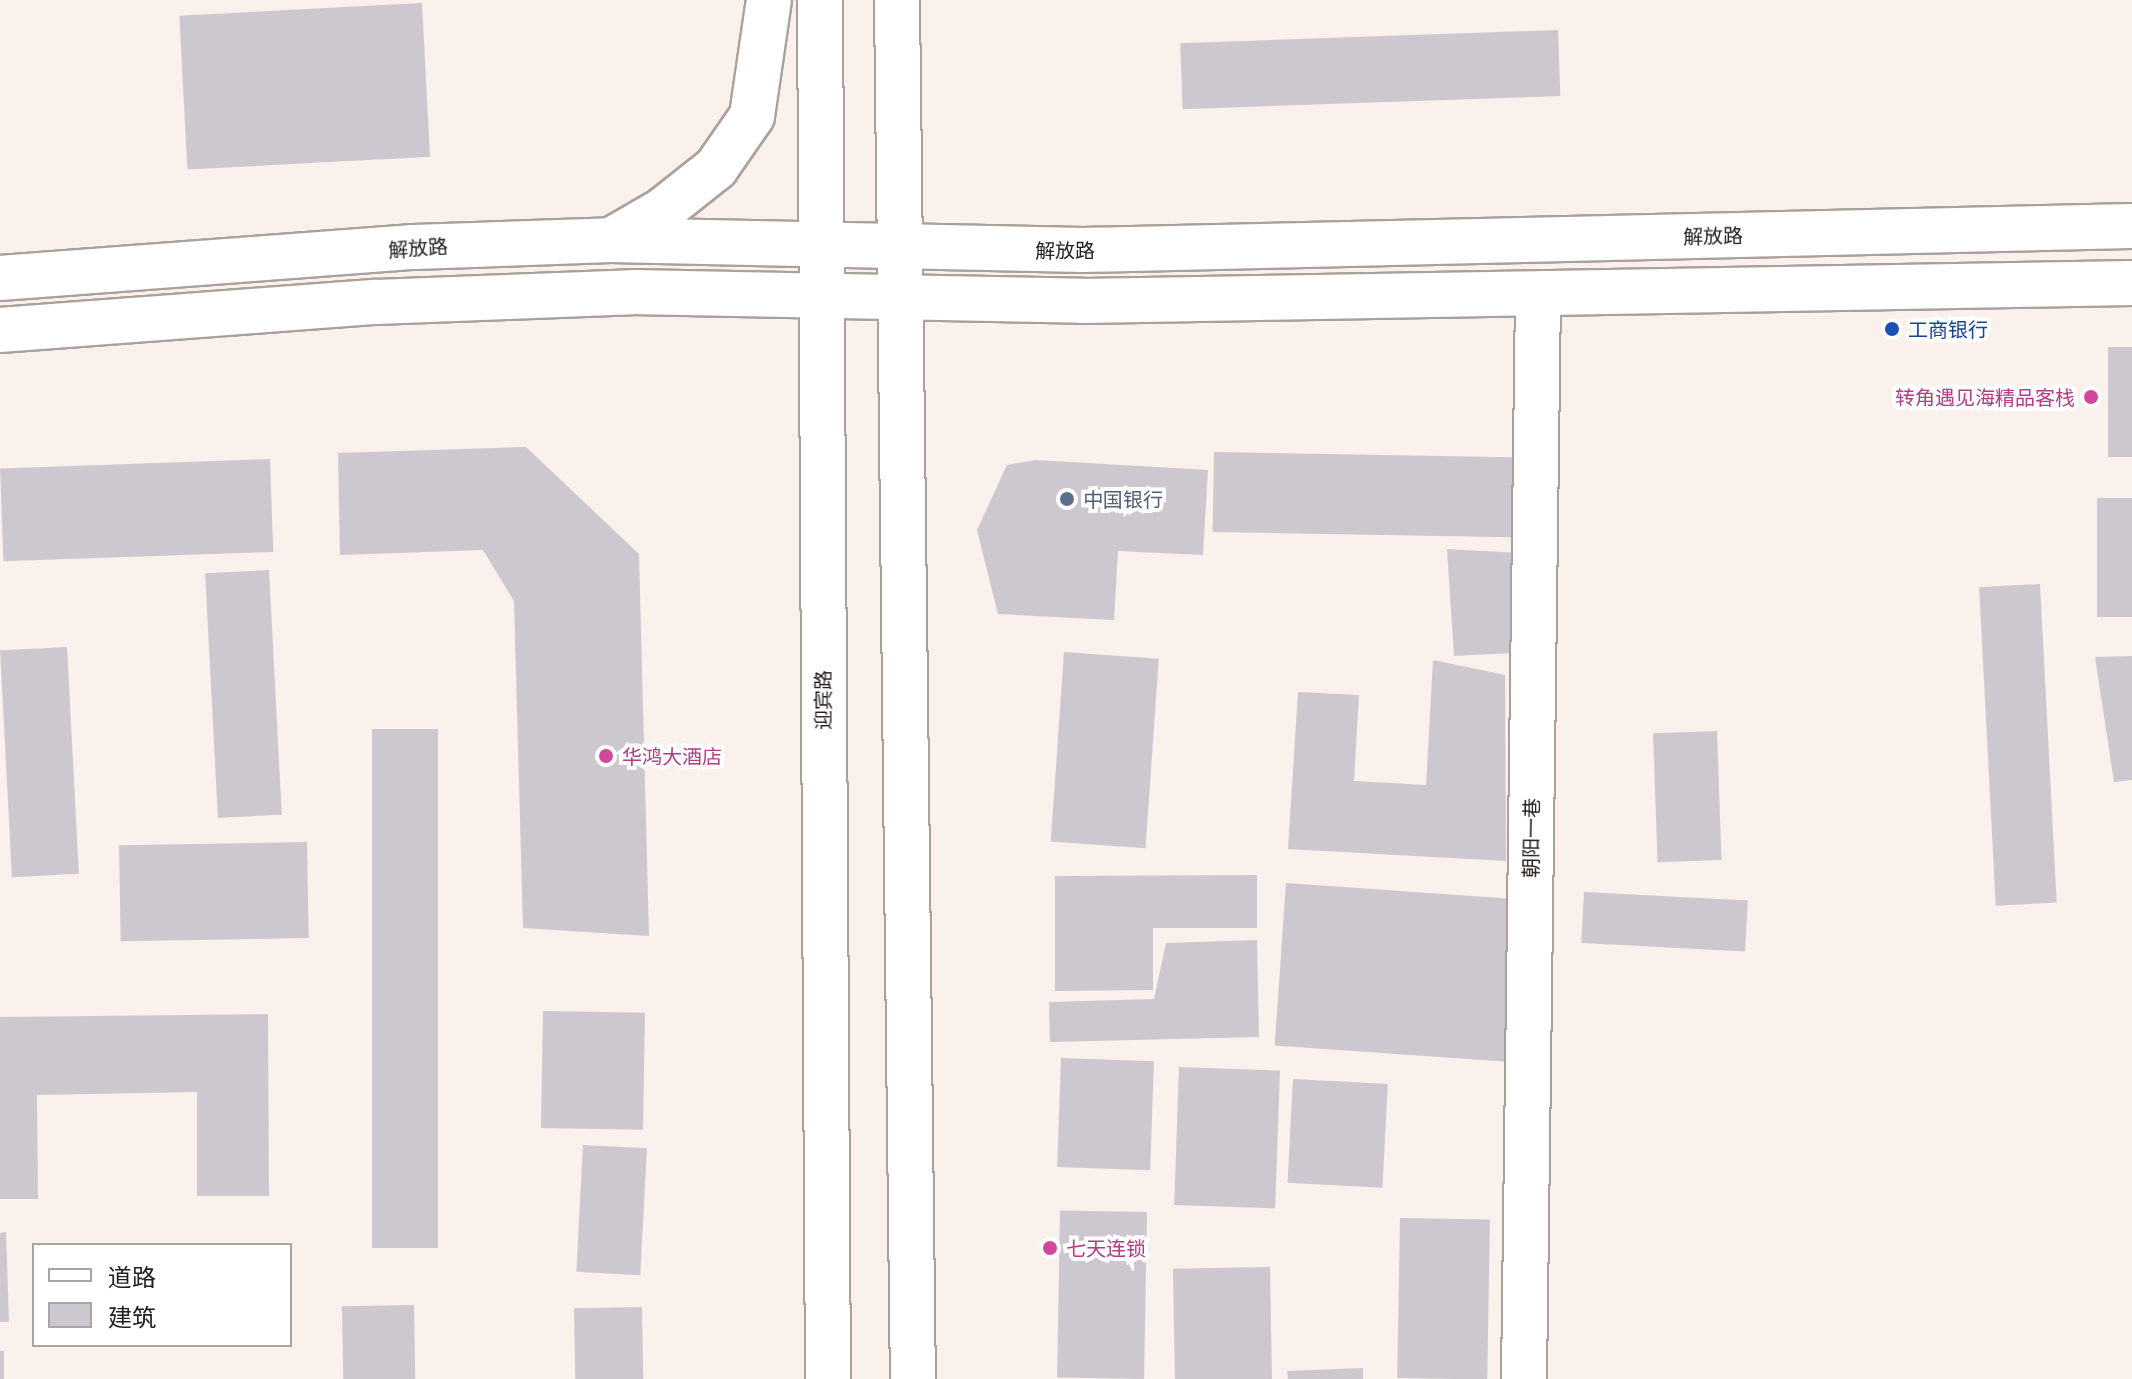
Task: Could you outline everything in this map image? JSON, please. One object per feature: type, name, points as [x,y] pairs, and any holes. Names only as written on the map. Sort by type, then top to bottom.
[{"type":"main road","points":[[611,240],[663,210],[716,168],[752,116],[770,9]]},
{"type":"main road","name":"迎宾路","points":[[820,10],[818,245],[828,1379]]},
{"type":"main road","points":[[897,13],[913,1379]]},
{"type":"main road","name":"解放路","points":[[0,278],[414,247],[611,240],[1083,250],[2132,226]]},
{"type":"main road","points":[[0,330],[376,302],[632,292],[899,297],[1538,297],[2132,283]]},
{"type":"main road","name":"朝阳一巷","points":[[1524,1379],[1538,297]]},
{"type":"building","points":[[422,3],[430,157],[187,170],[179,16]]},
{"type":"building","points":[[1558,30],[1560,96],[1183,109],[1180,43]]},
{"type":"building","points":[[2108,347],[2132,347],[2132,457],[2108,457]]},
{"type":"building","points":[[526,447],[639,554],[649,936],[523,928],[514,601],[483,550],[340,555],[338,453]]},
{"type":"building","points":[[1214,452],[1529,457],[1528,537],[1213,532]]},
{"type":"building","points":[[270,459],[273,552],[3,561],[0,468]]},
{"type":"building","points":[[1036,460],[1208,470],[1203,555],[1118,551],[1114,620],[998,614],[977,530],[1007,465]]},
{"type":"building","points":[[2097,498],[2132,498],[2132,617],[2097,617]]},
{"type":"building","points":[[1447,549],[1518,553],[1533,652],[1454,656]]},
{"type":"building","points":[[269,570],[282,815],[218,818],[205,573]]},
{"type":"building","points":[[2040,584],[2057,903],[1996,906],[1979,587]]},
{"type":"building","points":[[67,647],[79,874],[12,877],[0,651]]},
{"type":"building","points":[[1064,652],[1159,659],[1146,848],[1051,842]]},
{"type":"building","points":[[2132,656],[2132,780],[2114,782],[2095,657]]},
{"type":"building","points":[[1433,660],[1505,675],[1506,861],[1288,849],[1298,692],[1359,695],[1354,781],[1426,785]]},
{"type":"building","points":[[372,729],[438,729],[438,1248],[372,1248]]},
{"type":"building","points":[[1717,731],[1722,860],[1658,862],[1653,733]]},
{"type":"building","points":[[307,842],[309,938],[121,941],[119,845]]},
{"type":"building","points":[[1257,875],[1257,928],[1153,928],[1153,990],[1055,991],[1055,876]]},
{"type":"building","points":[[1286,883],[1525,900],[1514,1062],[1275,1046]]},
{"type":"building","points":[[1584,892],[1748,901],[1745,952],[1581,943]]},
{"type":"building","points":[[1257,940],[1259,1037],[1050,1042],[1049,1002],[1154,999],[1166,943]]},
{"type":"building","points":[[543,1011],[645,1013],[643,1130],[541,1128]]},
{"type":"building","points":[[268,1014],[269,1196],[197,1196],[197,1092],[37,1095],[38,1199],[0,1199],[0,1017]]},
{"type":"building","points":[[1061,1058],[1154,1061],[1150,1170],[1057,1167]]},
{"type":"building","points":[[1179,1067],[1280,1071],[1275,1208],[1174,1205]]},
{"type":"building","points":[[1293,1079],[1388,1084],[1382,1188],[1288,1183]]},
{"type":"building","points":[[583,1145],[647,1148],[640,1275],[576,1272]]},
{"type":"building","points":[[1060,1210],[1147,1212],[1144,1379],[1057,1377]]},
{"type":"building","points":[[1400,1218],[1490,1220],[1487,1379],[1397,1378]]},
{"type":"building","points":[[6,1232],[9,1322],[0,1322],[0,1233]]},
{"type":"building","points":[[1270,1267],[1272,1379],[1175,1379],[1173,1269]]},
{"type":"building","points":[[414,1305],[415,1379],[343,1379],[342,1306]]},
{"type":"building","points":[[642,1307],[643,1379],[575,1379],[574,1308]]},
{"type":"building","points":[[0,1351],[4,1351],[4,1379],[0,1379]]},
{"type":"building","points":[[1363,1368],[1363,1379],[1288,1379],[1287,1371]]},
{"type":"place","name":"工商银行","points":[[1892,329]]},
{"type":"place","name":"转角遇见海精品客栈","points":[[2091,397]]},
{"type":"place","name":"中国银行","points":[[1067,499]]},
{"type":"place","name":"华鸿大酒店","points":[[606,756]]},
{"type":"place","name":"七天连锁","points":[[1050,1248]]}]
